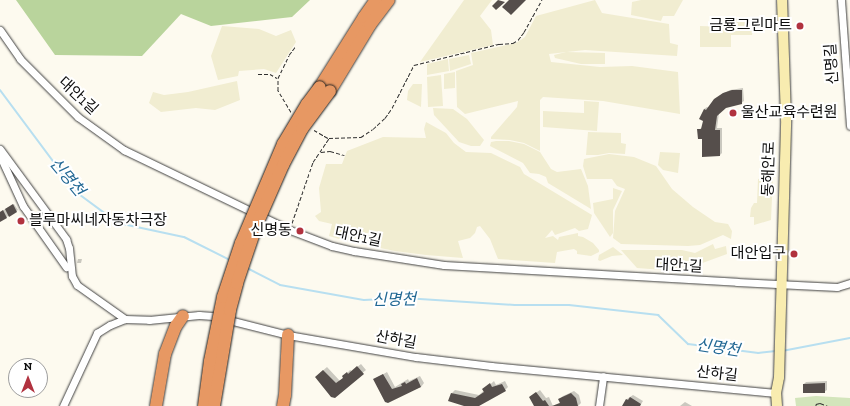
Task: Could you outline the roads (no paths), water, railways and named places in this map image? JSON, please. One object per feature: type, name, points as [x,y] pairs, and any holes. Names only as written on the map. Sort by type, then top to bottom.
[{"type":"highway","points":[[214,406],[230,310],[237,283],[257,224],[283,165],[302,129],[364,17],[376,0]]},
{"type":"highway","points":[[204,406],[210,361],[223,298],[241,243],[283,144],[307,104],[325,89],[389,0]]},
{"type":"highway","points":[[156,406],[165,354],[176,326],[183,316]]},
{"type":"highway","points":[[283,406],[285,395],[288,335]]},
{"type":"main road","name":"동해안로","points":[[776,393],[779,377],[786,119],[782,0]]},
{"type":"main road","points":[[776,393],[778,406]]},
{"type":"street","name":"신명길","points":[[841,0],[850,126]]},
{"type":"street","name":"대안1길","points":[[0,30],[20,59],[78,117],[118,146],[290,230],[332,246],[424,263],[737,282],[781,287],[832,287],[850,283]]},
{"type":"street","points":[[0,149],[66,239],[72,276],[77,285],[125,319]]},
{"type":"street","points":[[0,156],[23,206],[66,267]]},
{"type":"street","name":"산하길","points":[[63,406],[97,333],[110,325],[125,319],[149,320],[183,316],[214,316],[288,335],[416,357],[776,393]]},
{"type":"street","points":[[599,406],[603,376]]},
{"type":"waterway","name":"신명천","points":[[0,90],[76,192],[118,223],[184,237],[230,260]]},
{"type":"waterway","name":"신명천","points":[[247,268],[280,285],[364,300],[404,298],[515,305],[569,305],[658,315],[688,344],[758,353],[776,351]]},
{"type":"waterway","name":"신명천","points":[[782,351],[850,338]]},
{"type":"place","name":"금룡그린마트","points":[[800,26]]},
{"type":"place","name":"울산교육수련원","points":[[733,113]]},
{"type":"place","name":"블루마씨네자동차극장","points":[[21,221]]},
{"type":"place","name":"신명동","points":[[300,231]]},
{"type":"place","name":"대안입구","points":[[794,254]]}]
